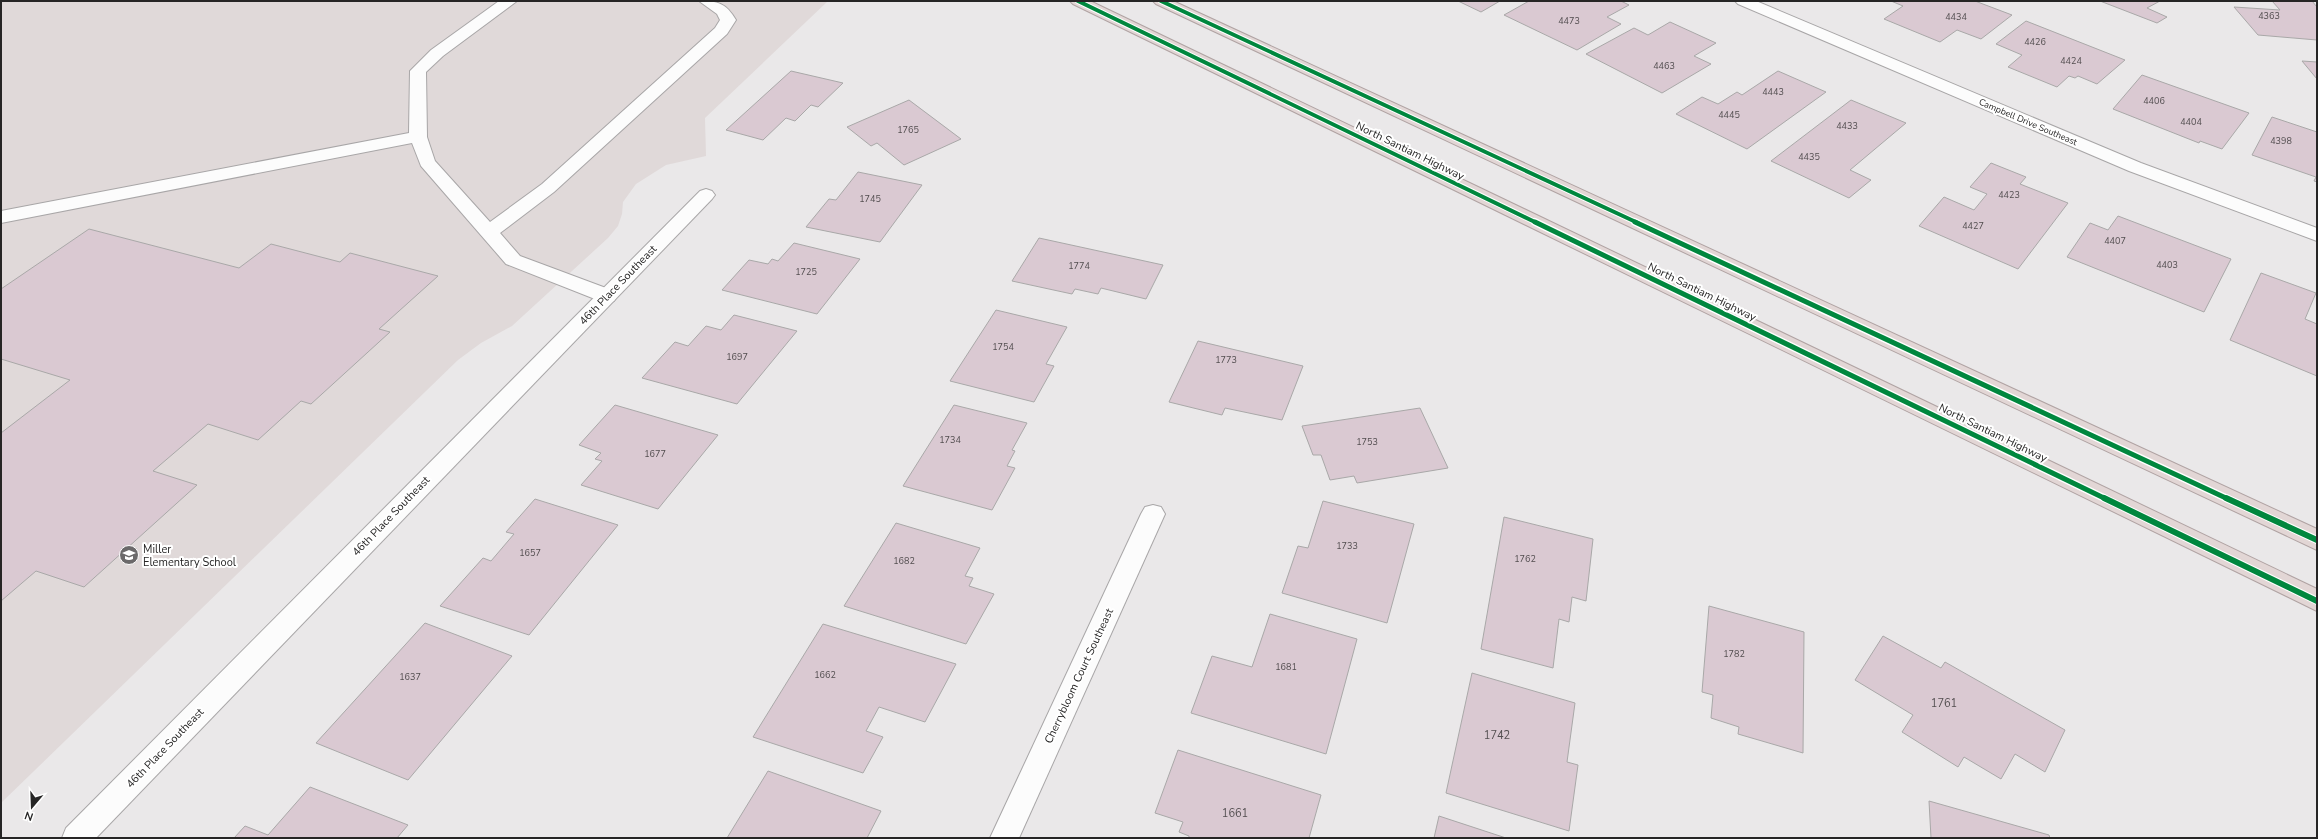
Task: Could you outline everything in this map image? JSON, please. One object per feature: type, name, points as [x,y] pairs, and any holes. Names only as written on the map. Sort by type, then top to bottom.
[{"type":"highway","name":"North Santiam Highway","points":[[1078,1],[2317,601]]},
{"type":"highway","points":[[1161,1],[2317,540]]},
{"type":"street","points":[[509,1],[437,53],[418,71],[418,137],[427,162],[513,260],[607,296]]},
{"type":"street","points":[[488,233],[548,188],[721,30],[728,20],[723,11],[707,1]]},
{"type":"street","name":"Campbell Drive Southeast","points":[[1743,1],[2135,167],[2317,235]]},
{"type":"street","points":[[1,217],[418,137]]},
{"type":"street","name":"46th Place Southeast","points":[[76,838],[706,195]]},
{"type":"street","name":"Cherrybloom Court Southeast","points":[[1004,838],[1153,514]]},
{"type":"shaded area","name":"Miller Elementary School","points":[[1,1],[828,1],[705,118],[706,156],[666,165],[636,184],[623,202],[622,214],[618,226],[608,238],[512,326],[481,343],[458,360],[1,803]]},
{"type":"building","points":[[1458,1],[1500,1],[1481,12]]},
{"type":"building","points":[[1529,1],[1621,1],[1629,5],[1607,17],[1621,24],[1577,50],[1504,15]]},
{"type":"building","points":[[1891,1],[1975,1],[2012,15],[1981,39],[1957,30],[1940,42],[1884,19],[1903,6]]},
{"type":"building","points":[[2100,1],[2160,1],[2147,8],[2167,17],[2157,23]]},
{"type":"building","points":[[2272,1],[2312,1],[2317,7],[2317,40],[2258,35],[2234,7],[2280,10]]},
{"type":"building","points":[[2026,21],[2125,60],[2097,84],[2078,76],[2075,78],[2069,76],[2057,87],[2008,67],[2022,55],[1996,44]]},
{"type":"building","points":[[1670,22],[1716,43],[1694,56],[1711,64],[1662,93],[1586,54],[1634,28],[1648,35]]},
{"type":"building","points":[[2302,61],[2317,62],[2317,79]]},
{"type":"building","points":[[791,71],[843,83],[818,107],[811,105],[795,121],[786,118],[763,140],[726,130]]},
{"type":"building","points":[[1778,71],[1826,92],[1747,149],[1676,114],[1702,97],[1718,104],[1737,92],[1742,95]]},
{"type":"building","points":[[2142,75],[2249,113],[2222,149],[2200,141],[2199,143],[2113,109]]},
{"type":"building","points":[[909,100],[961,139],[904,165],[877,143],[871,146],[847,127]]},
{"type":"building","points":[[1851,100],[1906,123],[1850,170],[1871,180],[1849,198],[1771,161]]},
{"type":"building","points":[[2272,117],[2317,132],[2317,182],[2314,181],[2316,177],[2252,155]]},
{"type":"building","points":[[1991,163],[2026,177],[2020,184],[2068,203],[2018,269],[1919,226],[1944,197],[1974,210],[1987,194],[1970,187]]},
{"type":"building","points":[[858,172],[922,185],[880,242],[806,227],[829,199],[836,200]]},
{"type":"building","points":[[2118,216],[2231,259],[2204,312],[2067,257],[2090,223],[2108,230]]},
{"type":"building","points":[[89,229],[239,268],[271,244],[340,262],[350,253],[438,276],[379,329],[390,332],[311,404],[301,401],[258,440],[208,424],[153,471],[197,485],[84,587],[36,571],[1,601],[1,433],[70,380],[1,359],[1,289]]},
{"type":"building","points":[[1039,238],[1163,265],[1146,299],[1101,288],[1098,294],[1075,289],[1072,294],[1012,281]]},
{"type":"building","points":[[794,243],[860,259],[817,314],[722,290],[749,260],[768,264],[772,259],[778,261]]},
{"type":"building","points":[[2261,273],[2316,293],[2305,319],[2317,324],[2317,376],[2230,340]]},
{"type":"building","points":[[996,310],[1067,327],[1046,364],[1054,366],[1034,402],[950,381]]},
{"type":"building","points":[[734,315],[797,331],[737,404],[642,378],[675,342],[688,346],[706,326],[721,330]]},
{"type":"building","points":[[1198,341],[1303,366],[1282,420],[1225,408],[1222,415],[1169,402]]},
{"type":"building","points":[[615,405],[718,435],[658,509],[581,485],[602,461],[595,459],[601,453],[579,445]]},
{"type":"building","points":[[954,405],[1027,423],[1012,450],[1015,451],[1007,466],[1015,468],[992,510],[903,486]]},
{"type":"building","points":[[1420,408],[1448,468],[1357,483],[1354,476],[1330,480],[1321,455],[1313,455],[1302,426]]},
{"type":"building","points":[[535,499],[618,525],[529,635],[440,606],[483,558],[491,561],[514,534],[506,532]]},
{"type":"building","points":[[1323,501],[1414,524],[1387,623],[1282,593],[1298,546],[1308,548]]},
{"type":"building","points":[[1504,517],[1593,539],[1586,601],[1572,597],[1569,622],[1559,619],[1553,668],[1481,649]]},
{"type":"building","points":[[896,523],[980,548],[965,576],[973,578],[969,586],[994,594],[966,644],[844,606]]},
{"type":"building","points":[[1709,606],[1804,632],[1803,753],[1738,734],[1739,727],[1711,718],[1713,695],[1702,692]]},
{"type":"building","points":[[1270,614],[1357,639],[1326,754],[1191,713],[1212,656],[1252,667]]},
{"type":"building","points":[[425,623],[512,656],[408,780],[316,743]]},
{"type":"building","points":[[823,624],[956,664],[925,722],[879,707],[866,731],[883,737],[863,773],[753,737]]},
{"type":"building","points":[[1883,636],[1941,668],[1945,662],[2065,730],[2045,772],[2015,754],[2001,779],[1964,757],[1958,767],[1902,732],[1913,715],[1855,680]]},
{"type":"building","points":[[1472,673],[1575,703],[1567,762],[1578,765],[1569,831],[1446,793]]},
{"type":"building","points":[[1178,750],[1321,795],[1309,838],[1189,838],[1189,836],[1179,832],[1183,822],[1155,813]]},
{"type":"building","points":[[768,771],[881,811],[867,838],[727,838]]},
{"type":"building","points":[[310,787],[408,825],[397,838],[234,838],[245,826],[268,835]]},
{"type":"building","points":[[1929,801],[2049,835],[2050,838],[1931,838]]},
{"type":"building","points":[[1439,816],[1506,838],[1434,838]]},
{"type":"cycle path","points":[[1078,1],[2317,601]]},
{"type":"cycle path","points":[[1161,1],[2317,540]]},
{"type":"place","name":"Miller Elementary School","points":[[129,555]]}]
